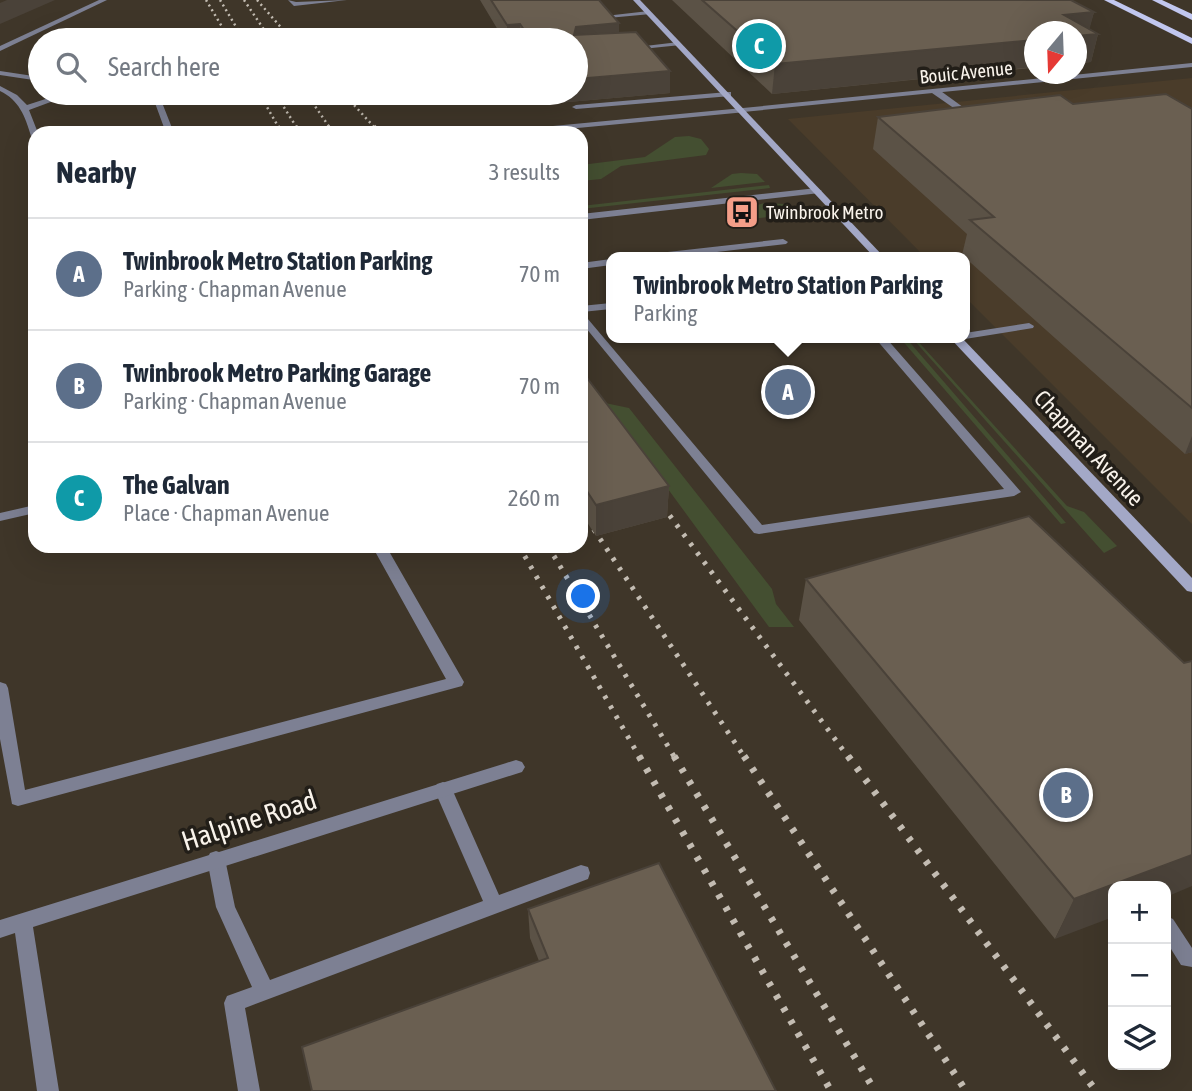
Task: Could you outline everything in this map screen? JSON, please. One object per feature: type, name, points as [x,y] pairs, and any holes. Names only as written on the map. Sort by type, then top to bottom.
[{"type":"main road","points":[[1108,0],[1189,39]]},
{"type":"main road","points":[[1156,0],[1192,17]]},
{"type":"street","points":[[45,28],[104,0]]},
{"type":"street","points":[[292,2],[344,0]]},
{"type":"street","points":[[636,0],[743,110],[874,252]]},
{"type":"street","points":[[608,16],[649,13]]},
{"type":"street","points":[[0,49],[28,36]]},
{"type":"street","points":[[621,48],[679,44]]},
{"type":"street","name":"Bouic Avenue","points":[[573,126],[1192,65]]},
{"type":"street","points":[[0,73],[28,77]]},
{"type":"street","points":[[0,88],[10,92],[27,108],[32,126]]},
{"type":"street","points":[[934,91],[976,120]]},
{"type":"street","points":[[576,107],[727,94]]},
{"type":"street","points":[[27,108],[36,105]]},
{"type":"street","points":[[159,105],[167,126]]},
{"type":"street","points":[[588,216],[817,191]]},
{"type":"street","points":[[694,252],[783,242]]},
{"type":"street","points":[[588,266],[606,263]]},
{"type":"street","points":[[588,308],[606,306]]},
{"type":"street","points":[[588,323],[759,530],[1014,492],[884,343]]},
{"type":"street","points":[[970,335],[1029,326]]},
{"type":"street","name":"Chapman Avenue","points":[[961,343],[1192,587]]},
{"type":"street","points":[[0,517],[28,511]]},
{"type":"street","points":[[0,688],[18,799],[456,682],[383,553]]},
{"type":"street","name":"Halpine Road","points":[[0,929],[516,767]]},
{"type":"street","points":[[443,789],[494,906]]},
{"type":"street","points":[[216,859],[226,907],[265,992]]},
{"type":"street","points":[[249,1091],[234,1003],[581,873]]},
{"type":"street","points":[[23,922],[48,1091]]},
{"type":"street","points":[[1171,933],[1188,959],[1192,958]]},
{"type":"shaded area","points":[[1192,78],[1192,524],[970,302],[970,252],[920,252],[788,119]]},
{"type":"green space","points":[[675,137],[701,139],[709,149],[706,155],[621,166],[601,179],[588,180],[588,164],[645,157]]},
{"type":"green space","points":[[732,174],[757,174],[765,182],[711,188]]},
{"type":"green space","points":[[769,185],[770,188],[588,208],[588,205]]},
{"type":"green space","points":[[764,203],[786,204],[794,214],[751,219],[745,209]]},
{"type":"green space","points":[[904,343],[910,343],[1066,523],[1061,524]]},
{"type":"green space","points":[[916,343],[920,343],[1067,506],[1084,512],[1117,546],[1104,553]]},
{"type":"green space","points":[[605,403],[629,408],[772,589],[776,604],[794,627],[769,627]]},
{"type":"building","points":[[491,0],[599,0],[619,23],[576,28],[523,28],[520,24],[507,25]]},
{"type":"building","points":[[702,0],[1071,0],[1094,12],[1064,15],[1075,21],[1024,21],[1024,41],[775,64]]},
{"type":"building","points":[[1087,28],[1098,34],[1087,35]]},
{"type":"building","points":[[636,32],[670,71],[588,78],[588,34]]},
{"type":"building","points":[[1166,94],[1192,109],[1192,408],[970,220],[994,217],[878,117],[1060,95],[1073,104]]},
{"type":"building","points":[[588,379],[669,486],[596,505],[588,493]]},
{"type":"building","points":[[1029,516],[1184,663],[1192,661],[1192,855],[1122,881],[1108,881],[1108,886],[1074,899],[806,579]]},
{"type":"building","points":[[659,863],[776,1091],[312,1091],[302,1047],[548,958],[528,909]]},
{"type":"railway","points":[[206,0],[223,28]]},
{"type":"railway","points":[[220,0],[237,28]]},
{"type":"railway","points":[[244,0],[263,28]]},
{"type":"railway","points":[[257,0],[282,28]]},
{"type":"railway","points":[[266,105],[278,126]]},
{"type":"railway","points":[[283,105],[296,126]]},
{"type":"railway","points":[[314,105],[329,126]]},
{"type":"railway","points":[[354,105],[373,126]]},
{"type":"railway","points":[[656,497],[849,758]]},
{"type":"railway","points":[[588,521],[745,758]]},
{"type":"railway","points":[[523,553],[640,758]]},
{"type":"railway","points":[[552,553],[675,758]]},
{"type":"railway","points":[[639,756],[831,1091]]},
{"type":"railway","points":[[674,756],[875,1091]]},
{"type":"railway","points":[[744,756],[966,1091]]},
{"type":"railway","points":[[848,756],[1096,1091]]},
{"type":"place","name":"The Galvan","points":[[759,46]]},
{"type":"place","name":"Twinbrook Metro","points":[[742,212]]},
{"type":"place","name":"Twinbrook Metro Station Parking","points":[[788,392]]},
{"type":"place","name":"Twinbrook Metro Parking Garage","points":[[1066,795]]}]
